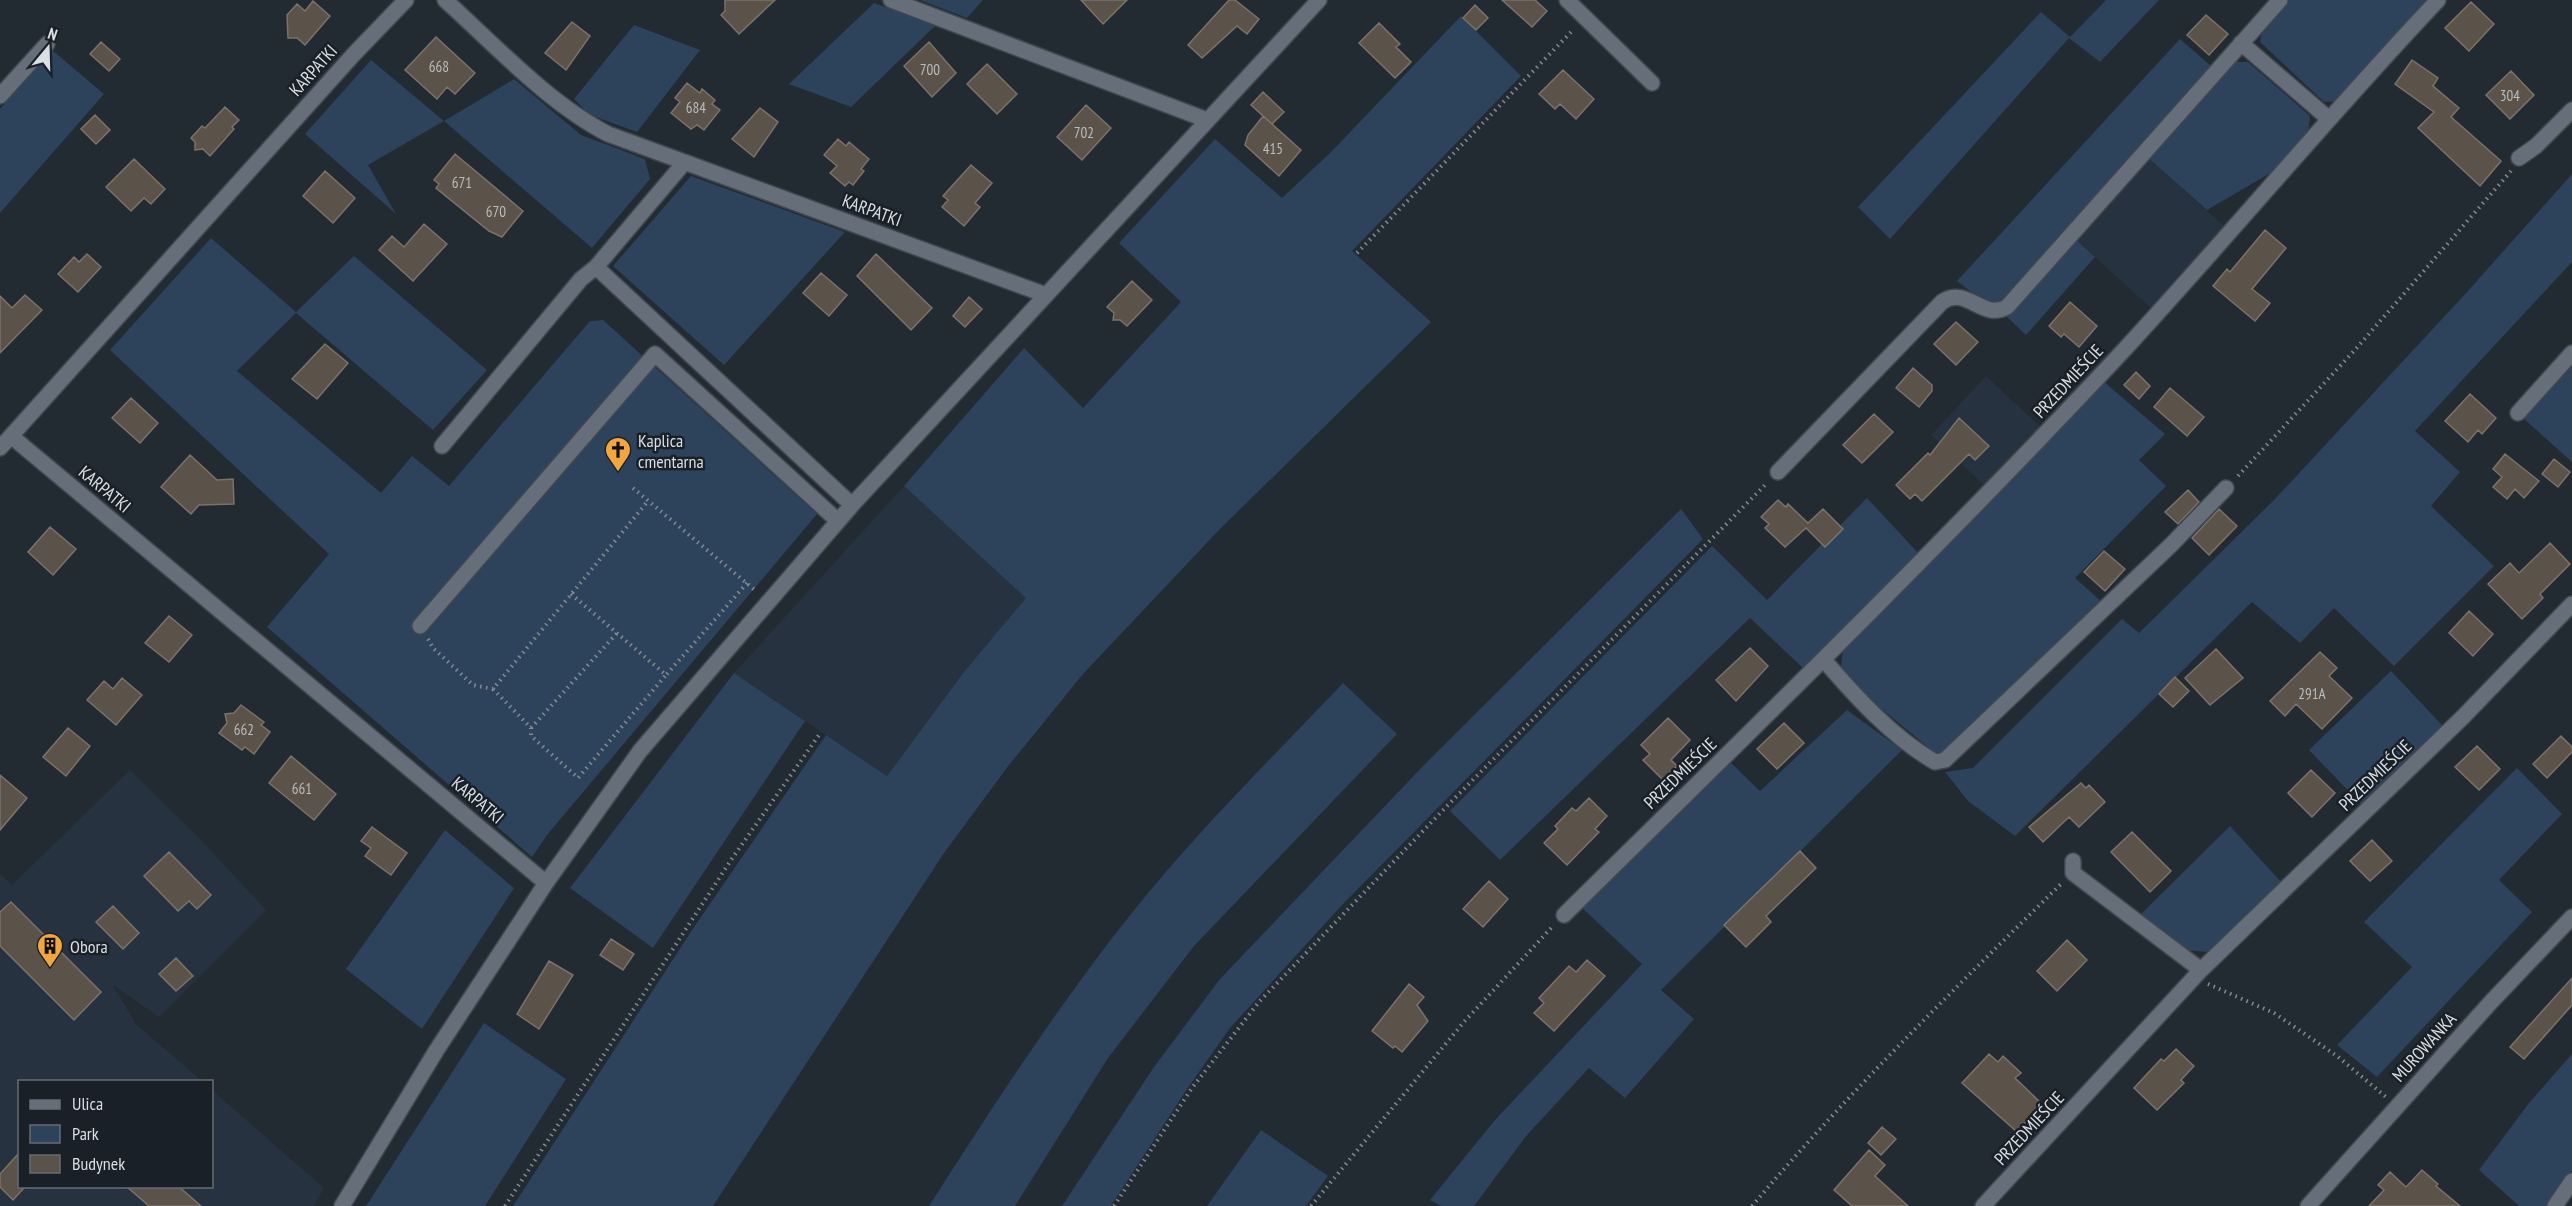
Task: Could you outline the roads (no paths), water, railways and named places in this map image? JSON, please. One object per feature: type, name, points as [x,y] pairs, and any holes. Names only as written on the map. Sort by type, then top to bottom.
[{"type":"street","name":"KARPATKI","points":[[0,448],[354,54],[406,0]]},
{"type":"street","name":"KARPATKI","points":[[445,0],[584,122],[608,134],[684,164],[1046,295]]},
{"type":"street","points":[[891,0],[1208,120]]},
{"type":"street","points":[[342,1206],[436,1052],[546,883],[640,751],[852,505],[1319,0]]},
{"type":"street","points":[[1567,0],[1652,83]]},
{"type":"street","points":[[1778,472],[1942,302],[1948,298],[1964,297],[1987,310],[2001,311],[2007,307],[2280,0]]},
{"type":"street","name":"PRZEDMIEŚCIE","points":[[1564,915],[1980,503],[2117,357],[2438,0]]},
{"type":"street","points":[[2241,43],[2329,119]]},
{"type":"street","points":[[0,96],[47,44]]},
{"type":"street","points":[[2519,158],[2536,146],[2572,110]]},
{"type":"street","points":[[442,446],[581,279],[596,267],[684,164]]},
{"type":"street","points":[[596,267],[852,505]]},
{"type":"street","points":[[420,626],[669,336]]},
{"type":"street","points":[[2518,413],[2572,353]]},
{"type":"street","points":[[655,354],[838,521]]},
{"type":"street","name":"KARPATKI","points":[[11,436],[546,883]]},
{"type":"street","points":[[1824,660],[1856,698],[1923,755],[1935,762],[1945,760],[2171,545],[2226,489]]},
{"type":"street","name":"PRZEDMIEŚCIE","points":[[1983,1206],[2197,974],[2463,717],[2572,604]]},
{"type":"street","points":[[2073,867],[2197,974]]},
{"type":"street","name":"MUROWANKA","points":[[2308,1206],[2572,917]]},
{"type":"street","points":[[2555,1206],[2572,1181]]},
{"type":"place","name":"Kaplica cmentarna","points":[[618,473]]},
{"type":"place","name":"Obora","points":[[50,969]]}]
